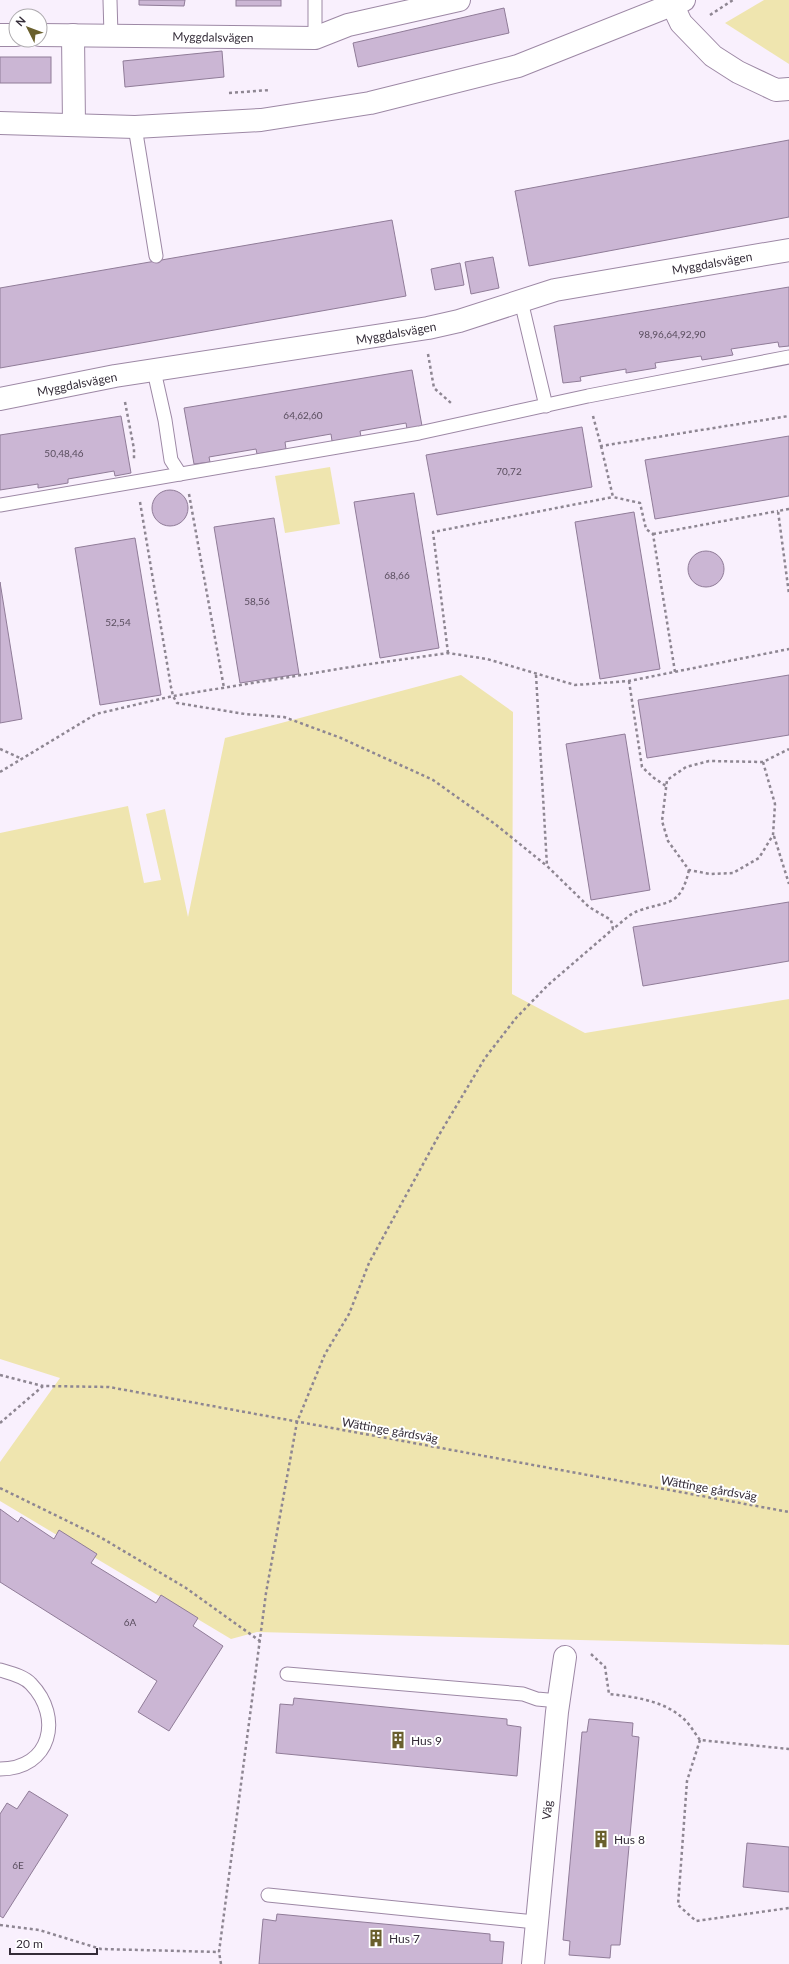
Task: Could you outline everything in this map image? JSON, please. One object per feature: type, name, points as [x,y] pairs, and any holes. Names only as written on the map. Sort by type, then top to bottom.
[{"type":"street","name":"Myggdalsvägen","points":[[48,35],[315,38],[348,25],[459,0]]},
{"type":"street","points":[[0,123],[135,127],[261,120],[370,103],[518,66],[679,3],[681,23],[713,56],[738,72],[776,90],[789,89]]},
{"type":"street","points":[[73,36],[74,125]]},
{"type":"street","name":"Myggdalsvägen","points":[[0,399],[154,370],[428,328],[555,290],[789,250]]},
{"type":"street","name":"Väg","points":[[533,1964],[535,1922],[564,1656]]},
{"type":"lane","points":[[110,0],[111,35]]},
{"type":"lane","points":[[315,0],[315,38]]},
{"type":"lane","points":[[135,127],[156,256]]},
{"type":"lane","points":[[521,301],[546,406]]},
{"type":"lane","points":[[0,505],[419,433],[588,396],[789,357]]},
{"type":"lane","points":[[154,370],[165,420],[170,460],[180,474]]},
{"type":"lane","points":[[0,1670],[11,1673],[30,1683],[46,1704],[49,1728],[44,1748],[26,1765],[0,1769]]},
{"type":"lane","points":[[287,1674],[523,1694],[537,1698],[559,1701]]},
{"type":"lane","points":[[268,1895],[535,1922]]},
{"type":"path","points":[[714,11],[733,0]]},
{"type":"path","points":[[225,94],[271,90]]},
{"type":"path","points":[[426,347],[434,388],[473,421]]},
{"type":"path","points":[[124,396],[134,449],[134,482],[140,496],[173,696],[177,703],[245,714],[284,717],[341,738],[433,780],[495,824],[547,866],[589,907],[611,920],[613,929]]},
{"type":"path","points":[[588,396],[613,497]]},
{"type":"path","points":[[601,446],[789,416]]},
{"type":"path","points":[[180,474],[187,483],[224,688]]},
{"type":"path","points":[[448,653],[433,532],[613,497],[640,503],[646,529],[653,534],[676,672]]},
{"type":"path","points":[[653,534],[789,509]]},
{"type":"path","points":[[778,511],[789,594]]},
{"type":"path","points":[[0,772],[96,714],[173,696],[448,653],[487,659],[575,686],[629,681],[789,649]]},
{"type":"path","points":[[536,675],[547,866]]},
{"type":"path","points":[[629,681],[642,767],[666,786]]},
{"type":"path","points":[[0,749],[22,759]]},
{"type":"path","points":[[774,835],[759,858],[733,873],[710,874],[689,870],[668,841],[662,821],[667,780],[686,767],[709,761],[763,762],[789,749]]},
{"type":"path","points":[[763,762],[775,804],[774,835],[789,884]]},
{"type":"path","points":[[221,1964],[218,1952],[266,1593],[297,1422],[325,1354],[349,1314],[369,1263],[439,1135],[485,1058],[516,1018],[548,985],[613,929],[637,911],[669,903],[680,894],[686,882],[689,870]]},
{"type":"path","name":"Wättinge gårdsväg","points":[[0,1375],[43,1386],[109,1388],[789,1512]]},
{"type":"path","points":[[0,1423],[43,1386]]},
{"type":"path","points":[[0,1488],[100,1537],[186,1588],[260,1641]]},
{"type":"path","points":[[564,1656],[576,1651],[589,1651],[606,1667],[609,1694],[638,1697],[665,1707],[687,1722],[700,1740],[789,1749]]},
{"type":"path","points":[[700,1740],[687,1781],[678,1905],[696,1921],[789,1908]]},
{"type":"path","points":[[0,1925],[39,1930],[101,1949],[218,1952]]},
{"type":"shaded area","points":[[764,0],[789,0],[789,64],[725,23]]},
{"type":"shaded area","points":[[330,467],[340,524],[285,533],[275,476]]},
{"type":"shaded area","points":[[461,675],[513,712],[512,994],[585,1033],[789,999],[789,1645],[257,1632],[231,1639],[0,1501],[0,1462],[60,1378],[0,1359],[0,833],[128,806],[144,883],[161,880],[146,814],[165,809],[188,917],[225,738]]},
{"type":"building","points":[[139,0],[185,0],[184,6],[139,5]]},
{"type":"building","points":[[236,0],[281,0],[281,6],[236,6]]},
{"type":"building","points":[[504,8],[509,33],[358,67],[353,43]]},
{"type":"building","points":[[222,51],[224,77],[125,87],[123,61]]},
{"type":"building","points":[[0,57],[51,57],[51,83],[0,83]]},
{"type":"building","points":[[789,140],[789,217],[529,266],[515,191]]},
{"type":"building","points":[[392,220],[406,296],[0,368],[0,288]]},
{"type":"building","points":[[493,257],[499,288],[471,294],[465,262]]},
{"type":"building","points":[[460,263],[464,285],[435,290],[431,269]]},
{"type":"building","points":[[789,287],[789,346],[779,347],[778,342],[731,349],[733,355],[702,360],[701,356],[655,363],[656,368],[626,373],[626,369],[580,377],[581,381],[563,383],[554,326]]},
{"type":"building","points":[[412,370],[422,426],[407,429],[406,423],[360,431],[361,437],[332,441],[331,434],[285,442],[286,449],[257,454],[256,449],[209,457],[210,462],[194,464],[184,408]]},
{"type":"building","points":[[121,416],[131,473],[115,476],[114,471],[68,479],[68,483],[38,488],[38,484],[0,490],[0,435]]},
{"type":"building","points":[[582,427],[592,487],[437,515],[426,455]]},
{"type":"building","points":[[789,436],[789,496],[655,519],[645,460]]},
{"type":"building","points":[[170,490],[183,495],[188,508],[183,521],[170,526],[157,521],[152,508],[157,495]]},
{"type":"building","points":[[414,493],[439,648],[380,658],[354,502]]},
{"type":"building","points":[[634,512],[660,669],[600,679],[575,522]]},
{"type":"building","points":[[274,518],[299,674],[240,683],[214,527]]},
{"type":"building","points":[[135,538],[161,695],[100,705],[75,548]]},
{"type":"building","points":[[703,551],[709,551],[719,556],[724,569],[719,582],[709,587],[703,587],[693,582],[688,572],[688,566],[693,556]]},
{"type":"building","points":[[0,582],[22,719],[0,723]]},
{"type":"building","points":[[789,675],[789,735],[647,758],[638,700]]},
{"type":"building","points":[[625,734],[650,890],[591,900],[566,744]]},
{"type":"building","points":[[789,902],[789,961],[643,986],[633,927]]},
{"type":"building","points":[[0,1509],[18,1522],[21,1517],[54,1539],[59,1530],[97,1554],[91,1563],[156,1603],[161,1595],[198,1618],[193,1626],[223,1646],[169,1731],[138,1712],[157,1681],[0,1582]]},
{"type":"building","name":"Hus 9","points":[[294,1698],[507,1719],[507,1725],[521,1727],[517,1776],[276,1753],[280,1704],[293,1705]]},
{"type":"building","name":"Hus 8","points":[[589,1719],[633,1723],[632,1736],[639,1737],[620,1945],[611,1945],[610,1958],[569,1955],[570,1941],[563,1940],[582,1732],[587,1732]]},
{"type":"building","points":[[29,1791],[68,1815],[3,1918],[0,1916],[0,1814],[7,1803],[17,1809]]},
{"type":"building","points":[[747,1843],[789,1847],[789,1892],[743,1887]]},
{"type":"building","name":"Hus 7","points":[[277,1914],[490,1934],[490,1941],[504,1942],[502,1964],[259,1964],[263,1919],[276,1921]]},
{"type":"place","name":"Hus 9","points":[[398,1740]]},
{"type":"place","name":"Hus 8","points":[[601,1839]]},
{"type":"place","name":"Hus 7","points":[[376,1938]]}]
